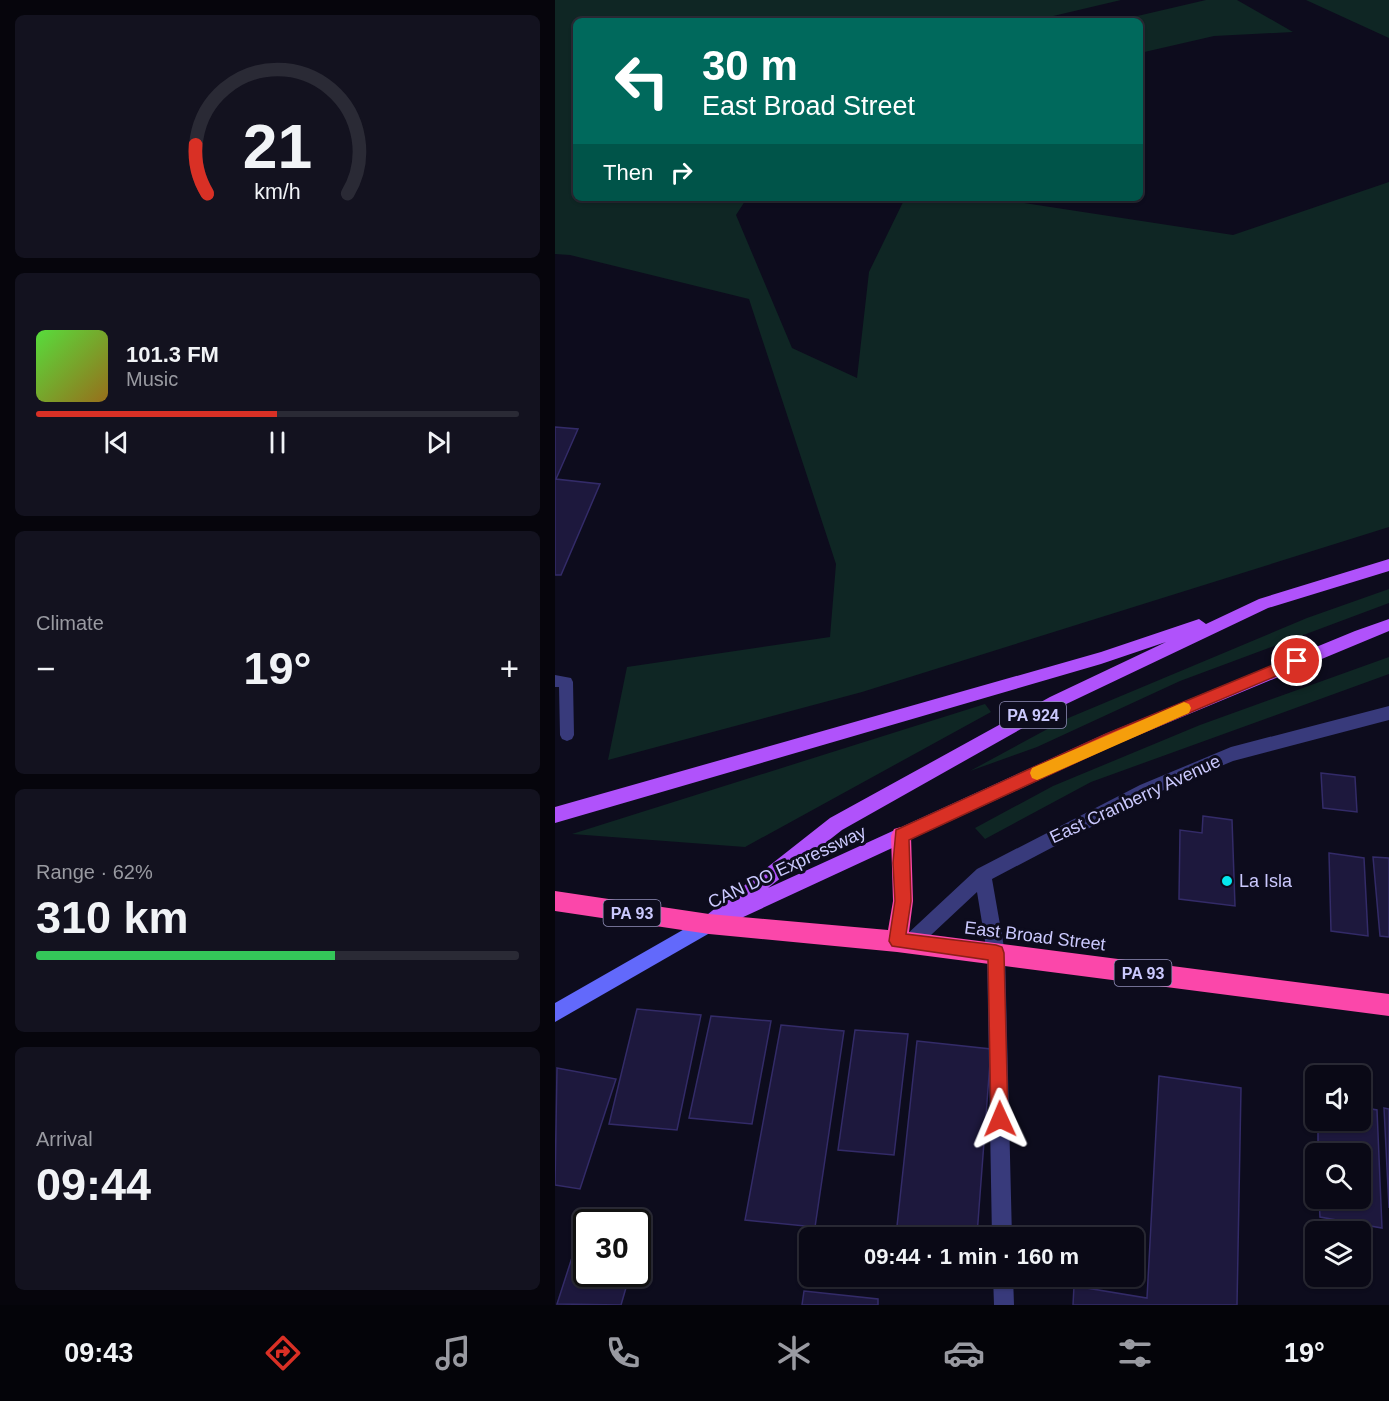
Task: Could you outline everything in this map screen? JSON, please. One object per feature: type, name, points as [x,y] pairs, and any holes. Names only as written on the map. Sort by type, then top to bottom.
[{"type":"highway","points":[[901,836],[904,942]]},
{"type":"highway","name":"PA 93","points":[[555,901],[709,924]]},
{"type":"highway","name":"East Broad Street","points":[[709,924],[904,942],[1389,1005]]},
{"type":"main road","name":"CAN DO Expressway","points":[[709,924],[836,824],[1055,702],[1264,603],[1389,566]]},
{"type":"main road","points":[[555,815],[1101,658],[1264,603]]},
{"type":"main road","name":"CAN DO Expressway","points":[[709,924],[1111,739],[1389,625]]},
{"type":"street","name":"East Cranberry Avenue","points":[[904,942],[983,875],[1101,812],[1231,754],[1389,713]]},
{"type":"street","points":[[983,875],[996,953],[1002,1227]]},
{"type":"street","points":[[555,1013],[709,924]]},
{"type":"street","points":[[1003,1287],[1004,1305]]},
{"type":"lane","points":[[555,681],[566,682],[567,735]]},
{"type":"green space","points":[[555,0],[1121,0],[1045,18],[573,18],[573,201],[745,201],[736,215],[792,348],[857,378],[869,272],[904,201],[1011,201],[1233,235],[1389,182],[1389,527],[862,692],[608,760],[627,667],[830,637],[836,564],[749,299],[570,255],[555,254]]},
{"type":"green space","points":[[1206,0],[1237,0],[1293,32],[1214,36],[1143,52],[1143,18],[1129,18]]},
{"type":"green space","points":[[1306,0],[1389,0],[1389,38]]},
{"type":"green space","points":[[1389,589],[1389,603],[1180,681],[1037,747],[970,771],[1066,719],[1307,618]]},
{"type":"green space","points":[[1389,657],[1389,674],[1091,782],[985,839],[975,828],[1053,786],[1200,725]]},
{"type":"green space","points":[[985,704],[991,712],[745,847],[572,834]]},
{"type":"building","points":[[555,427],[578,429],[556,479],[600,484],[561,575],[555,575]]},
{"type":"building","points":[[1321,773],[1355,777],[1357,812],[1323,808]]},
{"type":"building","points":[[1203,816],[1232,820],[1235,906],[1179,899],[1180,830],[1202,833]]},
{"type":"building","points":[[1329,853],[1364,858],[1368,936],[1331,931]]},
{"type":"building","points":[[1373,857],[1389,858],[1389,937],[1380,936]]},
{"type":"building","points":[[637,1009],[701,1015],[677,1130],[609,1124]]},
{"type":"building","points":[[711,1016],[771,1021],[752,1124],[689,1118]]},
{"type":"building","points":[[781,1025],[844,1031],[815,1227],[745,1220]]},
{"type":"building","points":[[855,1030],[908,1034],[894,1155],[838,1150]]},
{"type":"building","points":[[917,1041],[991,1049],[978,1227],[897,1226]]},
{"type":"building","points":[[557,1068],[616,1079],[580,1189],[555,1185]]},
{"type":"building","points":[[1159,1076],[1241,1088],[1237,1305],[1073,1305],[1074,1287],[1147,1298]]},
{"type":"building","points":[[1384,1108],[1389,1109],[1389,1208]]},
{"type":"building","points":[[1371,1109],[1377,1110],[1382,1228],[1371,1226],[1371,1221],[1343,1221],[1320,1217],[1320,1209],[1371,1209],[1371,1143],[1318,1143],[1318,1131],[1371,1131]]},
{"type":"building","points":[[573,1254],[573,1287],[626,1287],[621,1305],[557,1304]]},
{"type":"building","points":[[804,1291],[878,1299],[878,1305],[802,1305]]},
{"type":"slow traffic","points":[[1037,773],[1184,708]]},
{"type":"place","name":"La Isla","points":[[1227,881]]},
{"type":"route","points":[[1000,1119],[996,953],[897,941],[903,901],[900,863],[901,836],[1111,739],[1297,661]]}]
